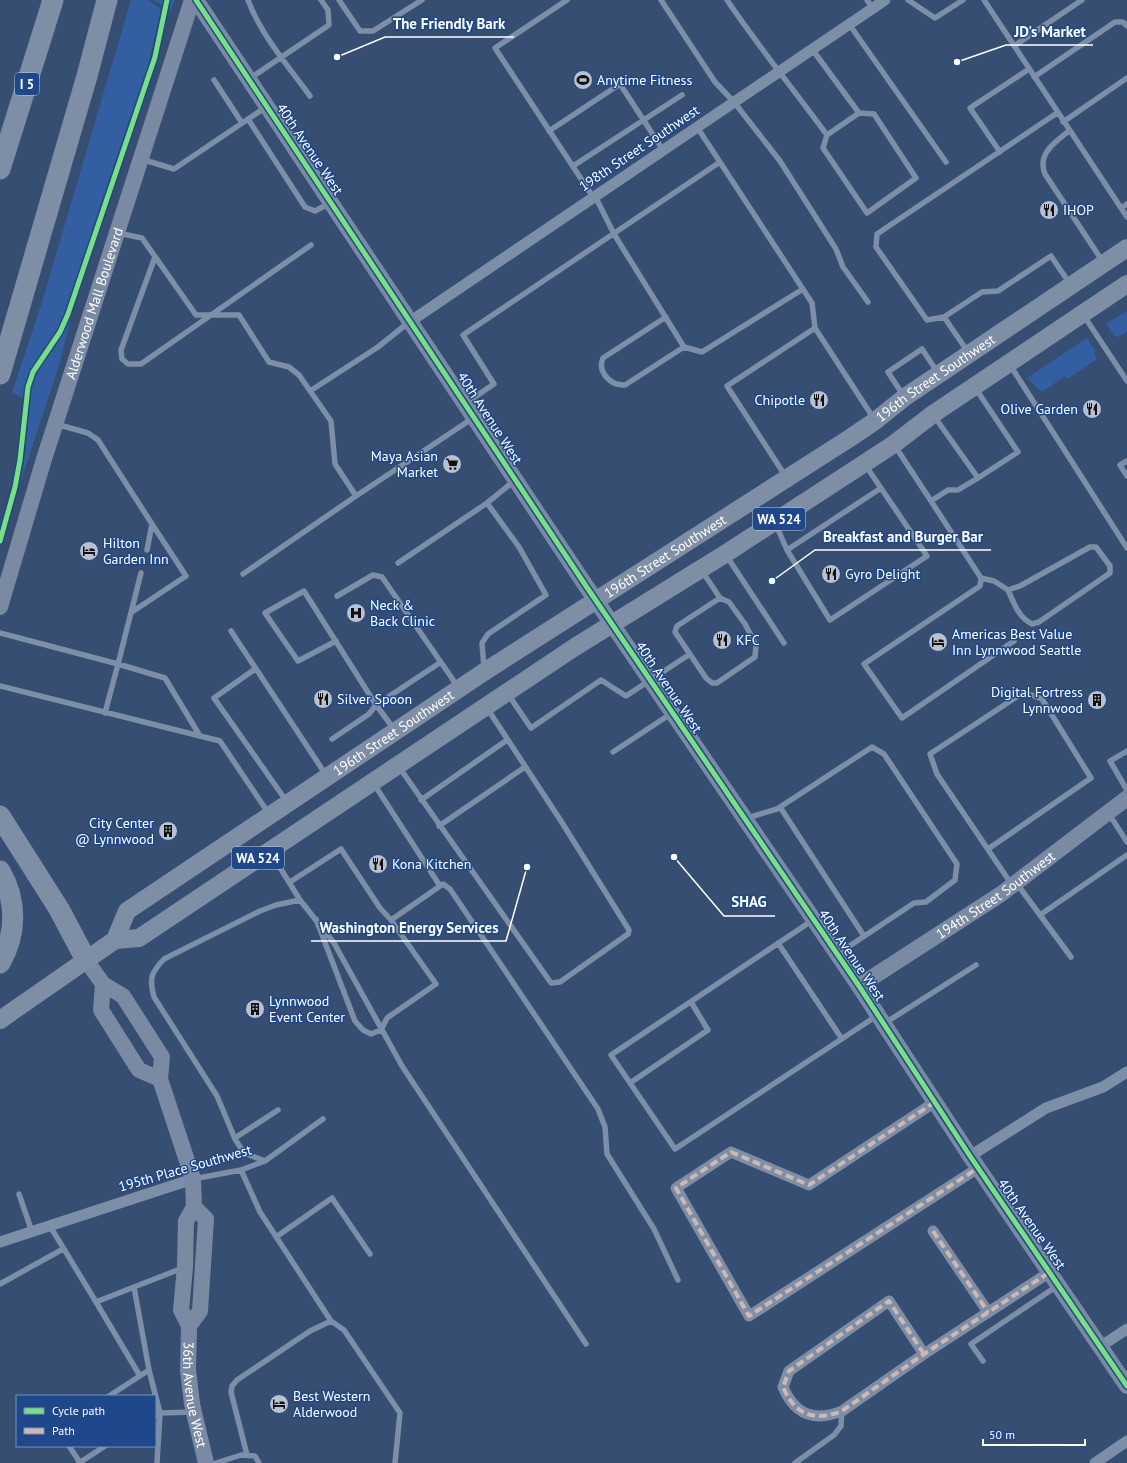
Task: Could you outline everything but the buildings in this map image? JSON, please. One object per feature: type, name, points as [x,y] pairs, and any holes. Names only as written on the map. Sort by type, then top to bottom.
[{"type":"highway","name":"I 5","points":[[0,169],[53,0]]},
{"type":"highway","points":[[0,374],[87,76],[107,0]]},
{"type":"highway","points":[[0,816],[60,909],[86,960]]},
{"type":"highway","points":[[0,871],[10,895],[13,918],[9,944],[0,963]]},
{"type":"main road","name":"196th Street Southwest","points":[[115,940],[127,911],[289,804],[484,672],[875,421],[905,397],[1127,248]]},
{"type":"main road","name":"196th Street Southwest","points":[[0,1020],[115,940],[139,938],[612,623],[725,554],[864,464],[894,444],[933,414],[1127,284]]},
{"type":"street","name":"Alderwood Mall Boulevard","points":[[0,607],[55,424],[192,0]]},
{"type":"street","name":"40th Avenue West","points":[[196,0],[411,320],[596,601],[859,986],[974,1162],[1055,1278],[1127,1386]]},
{"type":"street","name":"198th Street Southwest","points":[[411,320],[849,24],[870,4],[885,0]]},
{"type":"street","name":"194th Street Southwest","points":[[859,986],[1014,884],[1127,798]]},
{"type":"street","name":"36th Avenue West","points":[[86,960],[103,984],[123,996],[162,1057],[160,1079],[193,1179],[194,1207],[186,1220],[185,1267],[181,1310],[189,1326],[188,1370],[194,1412],[206,1463]]},
{"type":"street","points":[[103,984],[101,1010],[140,1070],[160,1079]]},
{"type":"street","points":[[935,1102],[809,1185],[731,1152],[676,1188],[749,1316],[974,1162],[1046,1108],[1103,1088],[1127,1072]]},
{"type":"street","name":"195th Place Southwest","points":[[0,1242],[193,1179]]},
{"type":"street","name":"36th Avenue West","points":[[189,1326],[200,1311],[206,1219],[194,1207]]},
{"type":"street","points":[[933,1232],[988,1312]]},
{"type":"street","points":[[924,1354],[889,1301],[786,1375],[783,1387],[790,1400],[797,1408],[817,1417],[828,1416],[842,1411],[988,1312],[1055,1278]]},
{"type":"street","points":[[1101,1346],[1127,1329]]},
{"type":"street","points":[[1094,1463],[1127,1441]]},
{"type":"lane","points":[[248,0],[252,10],[282,57],[310,96]]},
{"type":"lane","points":[[249,79],[329,25],[328,10],[321,0]]},
{"type":"lane","points":[[339,0],[360,31],[373,31],[422,0]]},
{"type":"lane","points":[[567,0],[495,48],[549,131],[594,196],[614,234],[684,347],[702,352],[803,289]]},
{"type":"lane","points":[[661,0],[715,82],[734,102],[780,161],[836,249],[843,267],[868,302]]},
{"type":"lane","points":[[727,0],[826,135],[824,148],[867,213],[916,178],[874,114],[859,113],[826,135]]},
{"type":"lane","points":[[908,0],[935,18],[963,0]]},
{"type":"lane","points":[[984,0],[1057,113],[1127,217]]},
{"type":"lane","points":[[1014,46],[1082,0]]},
{"type":"lane","points":[[1034,77],[1115,22],[1123,22],[1127,26]]},
{"type":"lane","points":[[849,24],[946,162]]},
{"type":"lane","points":[[812,49],[859,113]]},
{"type":"lane","points":[[1000,152],[970,108],[1029,69]]},
{"type":"lane","points":[[1063,122],[1127,78]]},
{"type":"lane","points":[[214,80],[242,124]]},
{"type":"lane","points":[[549,131],[620,84],[663,150]]},
{"type":"lane","points":[[573,166],[682,95]]},
{"type":"lane","points":[[141,159],[174,169],[267,107]]},
{"type":"lane","points":[[1057,113],[877,234],[876,247],[927,320],[944,317],[982,292],[998,291],[1051,256],[1071,286]]},
{"type":"lane","points":[[248,119],[305,207],[315,211],[331,202]]},
{"type":"lane","points":[[697,127],[812,303],[815,328],[875,421]]},
{"type":"lane","points":[[1069,131],[1046,152],[1042,167],[1045,174],[1104,264]]},
{"type":"lane","points":[[465,403],[494,384],[463,335],[720,162]]},
{"type":"lane","points":[[1121,208],[1127,204]]},
{"type":"lane","points":[[117,233],[142,238],[196,315],[239,315],[269,362],[289,367],[299,375],[331,421],[334,464],[356,496]]},
{"type":"lane","points":[[155,257],[121,350],[122,359],[128,364],[141,364],[209,315],[311,246]]},
{"type":"lane","points":[[1082,314],[1127,381]]},
{"type":"lane","points":[[666,317],[602,358],[600,365],[602,369],[611,382],[616,386],[625,385],[684,347]]},
{"type":"lane","points":[[944,317],[969,354]]},
{"type":"lane","points":[[310,391],[378,347],[411,320]]},
{"type":"lane","points":[[787,478],[727,386],[815,328]]},
{"type":"lane","points":[[905,397],[888,372],[922,349],[939,374]]},
{"type":"lane","points":[[1009,363],[1127,548]]},
{"type":"lane","points":[[931,501],[948,490],[958,490],[1018,452],[974,386]]},
{"type":"lane","points":[[933,414],[978,478]]},
{"type":"lane","points":[[243,574],[356,496],[475,417]]},
{"type":"lane","points":[[55,424],[88,433],[98,440],[186,576],[132,612]]},
{"type":"lane","points":[[894,444],[981,578],[980,586],[864,664],[902,718],[1014,641]]},
{"type":"lane","points":[[1127,461],[1120,465],[1127,476]]},
{"type":"lane","points":[[774,522],[787,550],[830,620],[927,556],[864,464]]},
{"type":"lane","points":[[398,562],[487,502],[516,480]]},
{"type":"lane","points":[[787,550],[881,488]]},
{"type":"lane","points":[[484,672],[482,642],[488,634],[546,595],[515,541],[487,502]]},
{"type":"lane","points":[[147,550],[152,524]]},
{"type":"lane","points":[[981,578],[994,581],[1008,590],[1017,610],[1026,621],[1032,624],[1039,622],[1096,584],[1110,573],[1110,566],[1096,547],[1090,547],[1020,586],[1008,590]]},
{"type":"lane","points":[[725,554],[784,643]]},
{"type":"lane","points":[[701,569],[720,598],[729,602],[745,624],[756,645],[755,657],[717,683],[712,683],[706,678],[675,632],[677,626],[720,598]]},
{"type":"lane","points":[[105,713],[141,573]]},
{"type":"lane","points":[[337,596],[373,575],[382,577],[459,689]]},
{"type":"lane","points":[[336,641],[298,661],[265,613],[304,591],[336,641],[376,704],[395,731]]},
{"type":"lane","points":[[231,631],[327,777]]},
{"type":"lane","points":[[0,633],[165,678],[200,736]]},
{"type":"lane","points":[[507,692],[530,728],[601,680],[626,696],[690,654]]},
{"type":"lane","points":[[332,739],[369,714],[376,704],[441,662]]},
{"type":"lane","points":[[255,669],[214,698],[289,804]]},
{"type":"lane","points":[[0,686],[220,741],[270,816]]},
{"type":"lane","points":[[988,849],[1091,778],[1042,699],[1024,692],[930,754],[937,774],[988,849],[1071,957]]},
{"type":"lane","points":[[398,765],[439,826],[551,983],[560,982],[628,934],[630,930],[486,706]]},
{"type":"lane","points":[[613,752],[672,713]]},
{"type":"lane","points":[[421,800],[507,740]]},
{"type":"lane","points":[[745,819],[780,807],[872,747],[884,754],[957,864],[955,880],[926,902],[914,903],[837,954]]},
{"type":"lane","points":[[1127,751],[1110,762],[1127,790]]},
{"type":"lane","points":[[439,826],[526,767]]},
{"type":"lane","points":[[372,782],[440,886]]},
{"type":"lane","points":[[780,807],[864,936]]},
{"type":"lane","points":[[1107,812],[1127,842]]},
{"type":"lane","points":[[290,882],[341,849],[380,908],[391,920],[436,984],[387,1018],[381,1030],[371,1034],[363,1030],[355,1021],[316,919]]},
{"type":"lane","points":[[270,851],[300,900],[334,943],[358,982],[381,1030],[402,1066],[586,1344]]},
{"type":"lane","points":[[1040,915],[1127,855]]},
{"type":"lane","points":[[391,920],[443,884],[450,889],[598,1109],[606,1127],[607,1154],[654,1229],[678,1280]]},
{"type":"lane","points":[[265,1161],[244,1153],[235,1138],[218,1096],[154,997],[150,983],[154,970],[164,959],[209,935],[276,905],[300,900]]},
{"type":"lane","points":[[813,919],[611,1055],[676,1149],[842,1039],[881,1019],[976,965]]},
{"type":"lane","points":[[778,943],[842,1039]]},
{"type":"lane","points":[[630,1083],[708,1030],[691,1002]]},
{"type":"lane","points":[[235,1138],[278,1110]]},
{"type":"lane","name":"195th Place Southwest","points":[[193,1179],[241,1170],[265,1161],[323,1119]]},
{"type":"lane","points":[[241,1170],[260,1212],[276,1237],[331,1321],[344,1330],[400,1413],[395,1463]]},
{"type":"lane","points":[[19,1194],[32,1232]]},
{"type":"lane","points":[[276,1237],[332,1198],[370,1254]]},
{"type":"lane","points":[[50,1226],[140,1376]]},
{"type":"lane","points":[[0,1284],[63,1249]]},
{"type":"lane","points":[[96,1302],[185,1267]]},
{"type":"lane","points":[[983,1361],[971,1344],[1055,1278]]},
{"type":"lane","points":[[134,1287],[154,1395]]},
{"type":"lane","points":[[247,1455],[231,1392],[232,1386],[237,1380],[310,1332],[331,1321]]},
{"type":"lane","points":[[111,1395],[149,1370]]},
{"type":"lane","points":[[795,1463],[834,1435],[840,1426],[842,1411]]},
{"type":"lane","points":[[158,1463],[157,1414],[194,1412]]},
{"type":"lane","points":[[70,1447],[79,1462],[103,1447]]},
{"type":"lane","points":[[216,1463],[242,1455],[255,1456],[260,1463]]},
{"type":"shaded area","points":[[131,0],[148,0],[161,9],[148,66],[93,227],[60,362],[20,484],[26,448],[29,402],[12,392],[42,302]]},
{"type":"shaded area","points":[[153,0],[175,0],[171,10]]},
{"type":"shaded area","points":[[1127,311],[1127,331],[1119,337],[1114,336],[1106,324]]},
{"type":"shaded area","points":[[1087,338],[1096,352],[1094,354],[1097,359],[1067,379],[1065,376],[1042,392],[1027,378]]},
{"type":"marked path","points":[[935,1102],[809,1185],[731,1152],[676,1188],[749,1316],[978,1168]]},
{"type":"marked path","points":[[933,1231],[988,1312]]},
{"type":"marked path","points":[[924,1354],[889,1301],[789,1371],[783,1387],[793,1404],[806,1414],[823,1416],[842,1411],[924,1354],[1050,1272]]},
{"type":"cycle path","points":[[0,541],[15,487],[20,460],[28,387],[33,372],[60,332],[68,314],[155,57],[167,0]]},
{"type":"cycle path","points":[[196,0],[586,586],[859,986],[970,1156],[1127,1386]]},
{"type":"place","name":"The Friendly Bark","points":[[337,57]]},
{"type":"place","name":"JD's Market","points":[[957,62]]},
{"type":"place","name":"Anytime Fitness","points":[[583,80]]},
{"type":"place","name":"IHOP","points":[[1049,210]]},
{"type":"place","name":"Chipotle","points":[[819,400]]},
{"type":"place","name":"Olive Garden","points":[[1092,409]]},
{"type":"place","name":"Maya Asian Market","points":[[452,464]]},
{"type":"place","name":"Hilton Garden Inn","points":[[89,551]]},
{"type":"place","name":"Gyro Delight","points":[[831,574]]},
{"type":"place","name":"Breakfast and Burger Bar","points":[[772,581]]},
{"type":"place","name":"Neck & Back Clinic","points":[[356,613]]},
{"type":"place","name":"KFC","points":[[722,640]]},
{"type":"place","name":"Americas Best Value Inn Lynnwood Seattle","points":[[938,642]]},
{"type":"place","name":"Silver Spoon","points":[[323,699]]},
{"type":"place","name":"Digital Fortress Lynnwood","points":[[1097,700]]},
{"type":"place","name":"City Center @ Lynnwood","points":[[168,831]]},
{"type":"place","name":"SHAG","points":[[674,857]]},
{"type":"place","name":"Kona Kitchen","points":[[378,864]]},
{"type":"place","name":"Washington Energy Services","points":[[527,867]]},
{"type":"place","name":"Lynnwood Event Center","points":[[255,1009]]},
{"type":"place","name":"Best Western Alderwood","points":[[279,1404]]}]
